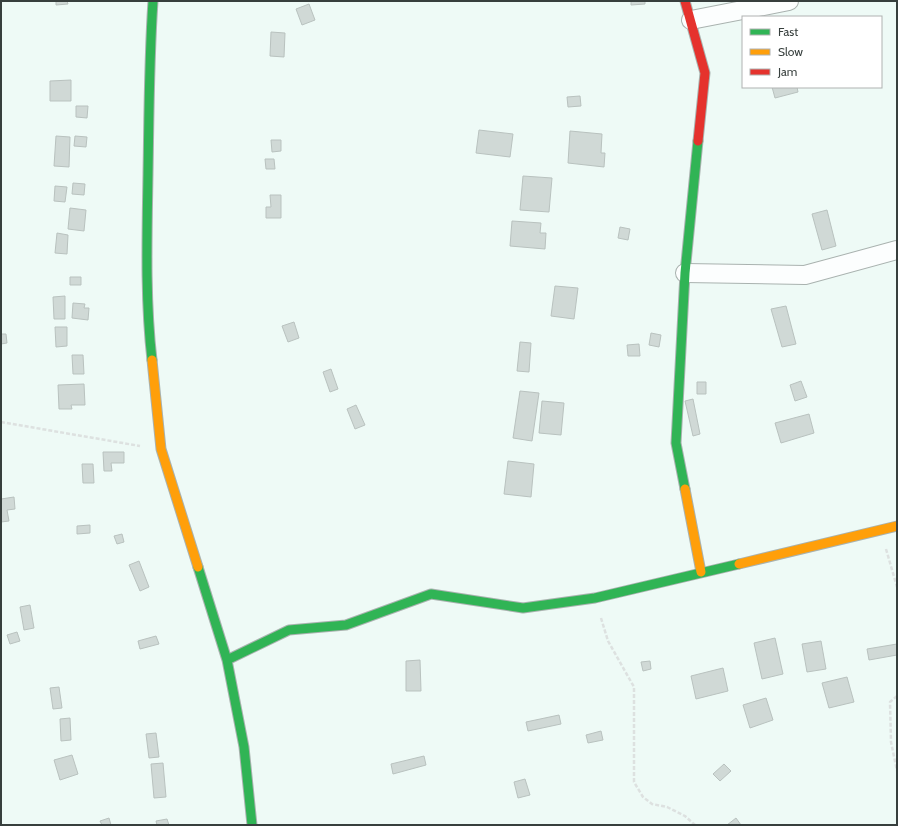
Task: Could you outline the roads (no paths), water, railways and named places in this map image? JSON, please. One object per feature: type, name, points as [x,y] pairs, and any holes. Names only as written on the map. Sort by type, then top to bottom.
[{"type":"street","points":[[154,1],[150,42],[148,178],[149,336],[161,449],[227,660],[244,747],[252,825]]},
{"type":"street","points":[[685,1],[705,73],[685,273],[676,443],[701,572]]},
{"type":"street","points":[[691,20],[789,1]]},
{"type":"street","points":[[685,273],[805,275],[897,250]]},
{"type":"street","points":[[227,660],[289,630],[346,626],[431,594],[523,608],[595,598],[897,526]]}]
